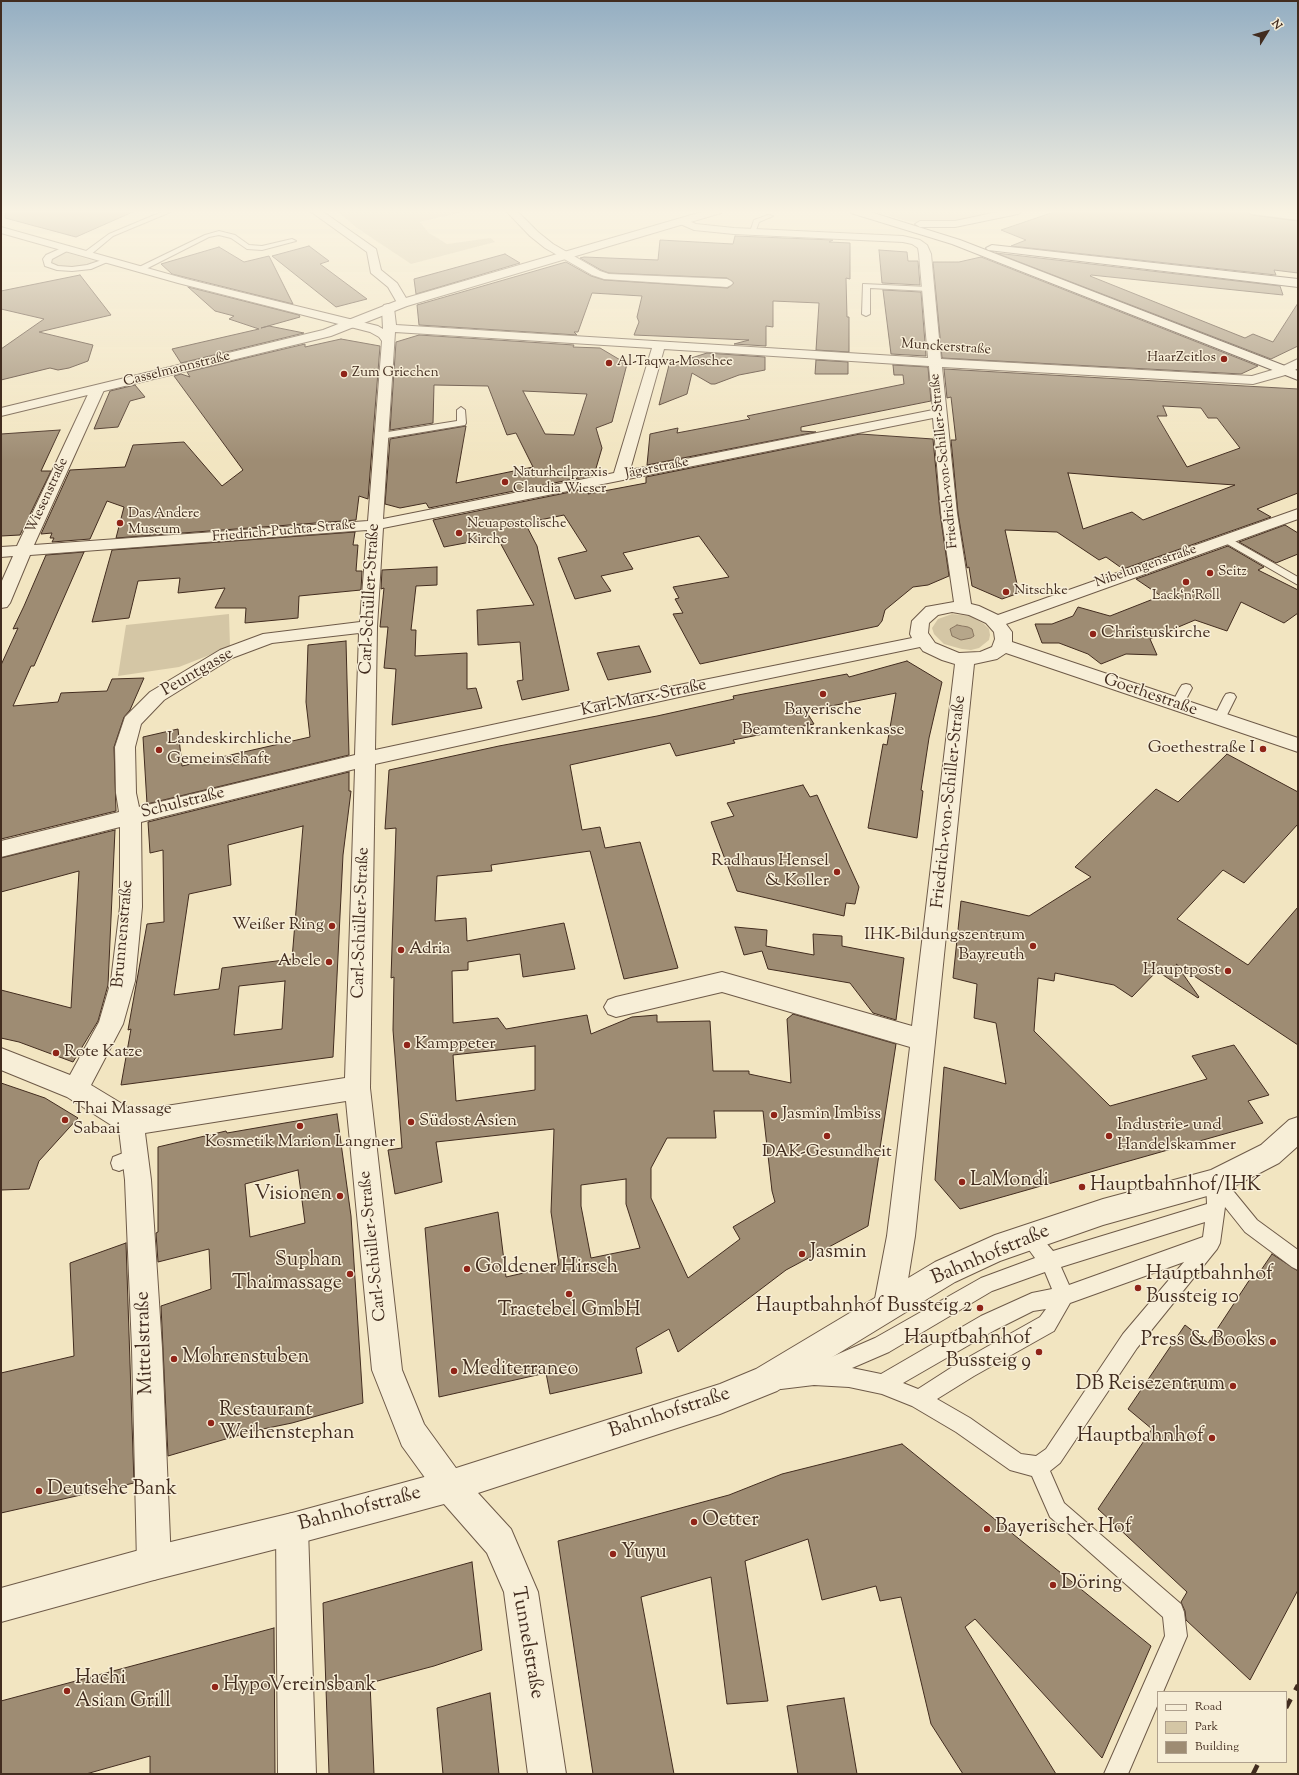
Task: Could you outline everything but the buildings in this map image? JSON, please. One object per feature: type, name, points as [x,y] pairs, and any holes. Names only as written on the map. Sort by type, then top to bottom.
[{"type":"street","points":[[235,294],[379,331],[386,337],[389,335]]},
{"type":"street","points":[[398,294],[403,302]]},
{"type":"street","name":"Casselmannstraße","points":[[1,412],[317,336],[351,324],[403,302],[431,294]]},
{"type":"street","name":"Friedrich-von-Schiller-Straße","points":[[928,294],[949,513],[962,608]]},
{"type":"street","points":[[1086,294],[1298,376]]},
{"type":"street","name":"Carl-Schüller-Straße","points":[[388,308],[389,335],[368,627],[357,1088],[387,1370],[412,1434],[450,1486]]},
{"type":"street","name":"Munckerstraße","points":[[389,335],[659,345],[935,363],[1253,380],[1284,371],[1298,363]]},
{"type":"street","points":[[620,477],[659,345]]},
{"type":"street","name":"Wiesenstraße","points":[[1,603],[23,551],[97,390]]},
{"type":"street","name":"Jägerstraße","points":[[375,525],[939,413]]},
{"type":"street","name":"Nibelungenstraße","points":[[995,622],[1298,514]]},
{"type":"street","name":"Friedrich-Puchta-Straße","points":[[1,552],[375,525]]},
{"type":"street","points":[[942,608],[962,608],[983,614],[995,622],[1003,632],[1004,639],[1002,645],[998,651],[991,656],[981,658],[965,659],[948,656],[938,652],[923,640],[919,634],[921,621],[926,615],[942,608]]},
{"type":"street","name":"Peuntgasse","points":[[130,817],[126,793],[125,747],[132,722],[157,696],[226,654],[269,638],[368,627]]},
{"type":"street","name":"Karl-Marx-Straße","points":[[366,759],[923,640]]},
{"type":"street","name":"Goethestraße","points":[[1002,645],[1298,745]]},
{"type":"street","name":"Friedrich-von-Schiller-Straße","points":[[889,1304],[899,1255],[965,659]]},
{"type":"street","name":"Schulstraße","points":[[1,849],[366,759]]},
{"type":"street","name":"Brunnenstraße","points":[[76,1089],[111,1024],[123,981],[131,908],[130,817]]},
{"type":"street","points":[[616,1007],[722,982],[922,1040]]},
{"type":"street","points":[[1,1059],[76,1089],[131,1123],[357,1088]]},
{"type":"street","name":"Mittelstraße","points":[[131,1123],[131,1166],[147,1348],[154,1563]]},
{"type":"street","name":"Bahnhofstraße","points":[[1,1605],[154,1563],[292,1529],[450,1486],[720,1399],[766,1380],[889,1304],[945,1272],[995,1249],[1103,1212],[1215,1182],[1270,1154],[1298,1129]]},
{"type":"street","name":"Tunnelstraße","points":[[450,1486],[499,1541],[521,1592],[547,1774]]},
{"type":"street","points":[[292,1529],[297,1774]]},
{"type":"lane","points":[[866,294],[866,314]]},
{"type":"lane","points":[[381,436],[462,422],[460,410]]},
{"type":"lane","points":[[1226,539],[1298,582]]},
{"type":"lane","points":[[1177,705],[1186,688]]},
{"type":"lane","points":[[1219,719],[1230,697]]},
{"type":"lane","points":[[766,1380],[814,1375],[849,1377],[882,1384],[919,1399],[963,1425],[1017,1463],[1038,1467],[1053,1456],[1130,1341],[1211,1243],[1216,1210],[1215,1182]]},
{"type":"lane","points":[[1215,1182],[1251,1226],[1298,1261]]},
{"type":"lane","points":[[814,1375],[882,1345],[987,1284],[1074,1253],[1216,1210]]},
{"type":"lane","points":[[1030,1237],[1050,1262],[1064,1296]]},
{"type":"lane","points":[[882,1384],[988,1323],[1032,1302],[1064,1296],[1211,1243]]},
{"type":"lane","points":[[919,1399],[967,1369],[1047,1324],[1064,1296]]},
{"type":"lane","points":[[1038,1467],[1057,1510],[1173,1612],[1176,1636],[1116,1774]]},
{"type":"green space","points":[[229,614],[230,647],[179,667],[118,676],[126,625]]},
{"type":"green space","points":[[952,614],[970,616],[984,624],[989,629],[989,640],[979,648],[971,650],[944,644],[934,634],[932,628],[938,619]],"holes":[[[962,625],[974,633],[974,636],[971,638],[950,632],[953,627]]]},
{"type":"shaded area","points":[[957,625],[972,629],[974,636],[961,640],[952,636],[950,629]]},
{"type":"railway","points":[[1287,1706],[1298,1685]]},
{"type":"railway","points":[[1253,1774],[1258,1763]]},
{"type":"place","name":"HaarZeitlos","points":[[1224,359]]},
{"type":"place","name":"Al-Taqwa-Moschee","points":[[609,363]]},
{"type":"place","name":"Zum Griechen","points":[[344,374]]},
{"type":"place","name":"Naturheilpraxis Claudia Wieser","points":[[505,482]]},
{"type":"place","name":"Das Andere Museum","points":[[120,523]]},
{"type":"place","name":"Neuapostolische Kirche","points":[[459,533]]},
{"type":"place","name":"Seitz","points":[[1210,573]]},
{"type":"place","name":"Lack‘n‘Roll","points":[[1186,582]]},
{"type":"place","name":"Nitschke","points":[[1006,592]]},
{"type":"place","name":"Christuskirche","points":[[1093,634]]},
{"type":"place","name":"Bayerische Beamtenkrankenkasse","points":[[823,694]]},
{"type":"place","name":"Goethestraße I","points":[[1263,749]]},
{"type":"place","name":"Landeskirchliche Gemeinschaft","points":[[159,750]]},
{"type":"place","name":"Radhaus Hensel & Koller","points":[[837,872]]},
{"type":"place","name":"Weißer Ring","points":[[332,926]]},
{"type":"place","name":"IHK-Bildungszentrum Bayreuth","points":[[1033,946]]},
{"type":"place","name":"Adria","points":[[401,950]]},
{"type":"place","name":"Abele","points":[[329,962]]},
{"type":"place","name":"Hauptpost","points":[[1228,971]]},
{"type":"place","name":"Kamppeter","points":[[407,1045]]},
{"type":"place","name":"Rote Katze","points":[[56,1053]]},
{"type":"place","name":"Jasmin Imbiss","points":[[774,1115]]},
{"type":"place","name":"Thai Massage Sabaai","points":[[65,1120]]},
{"type":"place","name":"Südost Asien","points":[[411,1122]]},
{"type":"place","name":"Kosmetik Marion Langner","points":[[300,1126]]},
{"type":"place","name":"DAK-Gesundheit","points":[[827,1136]]},
{"type":"place","name":"Industrie- und Handelskammer","points":[[1109,1136]]},
{"type":"place","name":"LaMondi","points":[[962,1182]]},
{"type":"place","name":"Hauptbahnhof/IHK","points":[[1082,1187]]},
{"type":"place","name":"Visionen","points":[[340,1196]]},
{"type":"place","name":"Jasmin","points":[[802,1254]]},
{"type":"place","name":"Goldener Hirsch","points":[[467,1269]]},
{"type":"place","name":"Suphan Thaimassage","points":[[350,1274]]},
{"type":"place","name":"Hauptbahnhof Bussteig 10","points":[[1138,1288]]},
{"type":"place","name":"Tractebel GmbH","points":[[569,1294]]},
{"type":"place","name":"Hauptbahnhof Bussteig 2","points":[[980,1308]]},
{"type":"place","name":"Press & Books","points":[[1273,1342]]},
{"type":"place","name":"Hauptbahnhof Bussteig 9","points":[[1039,1352]]},
{"type":"place","name":"Mohrenstuben","points":[[174,1359]]},
{"type":"place","name":"Mediterraneo","points":[[454,1371]]},
{"type":"place","name":"DB Reisezentrum","points":[[1233,1386]]},
{"type":"place","name":"Restaurant Weihenstephan","points":[[211,1423]]},
{"type":"place","name":"Hauptbahnhof","points":[[1212,1438]]},
{"type":"place","name":"Deutsche Bank","points":[[39,1491]]},
{"type":"place","name":"Oetter","points":[[694,1522]]},
{"type":"place","name":"Bayerischer Hof","points":[[987,1529]]},
{"type":"place","name":"Yuyu","points":[[613,1554]]},
{"type":"place","name":"Döring","points":[[1053,1585]]},
{"type":"place","name":"HypoVereinsbank","points":[[215,1687]]},
{"type":"place","name":"Hachi Asian Grill","points":[[67,1691]]}]
